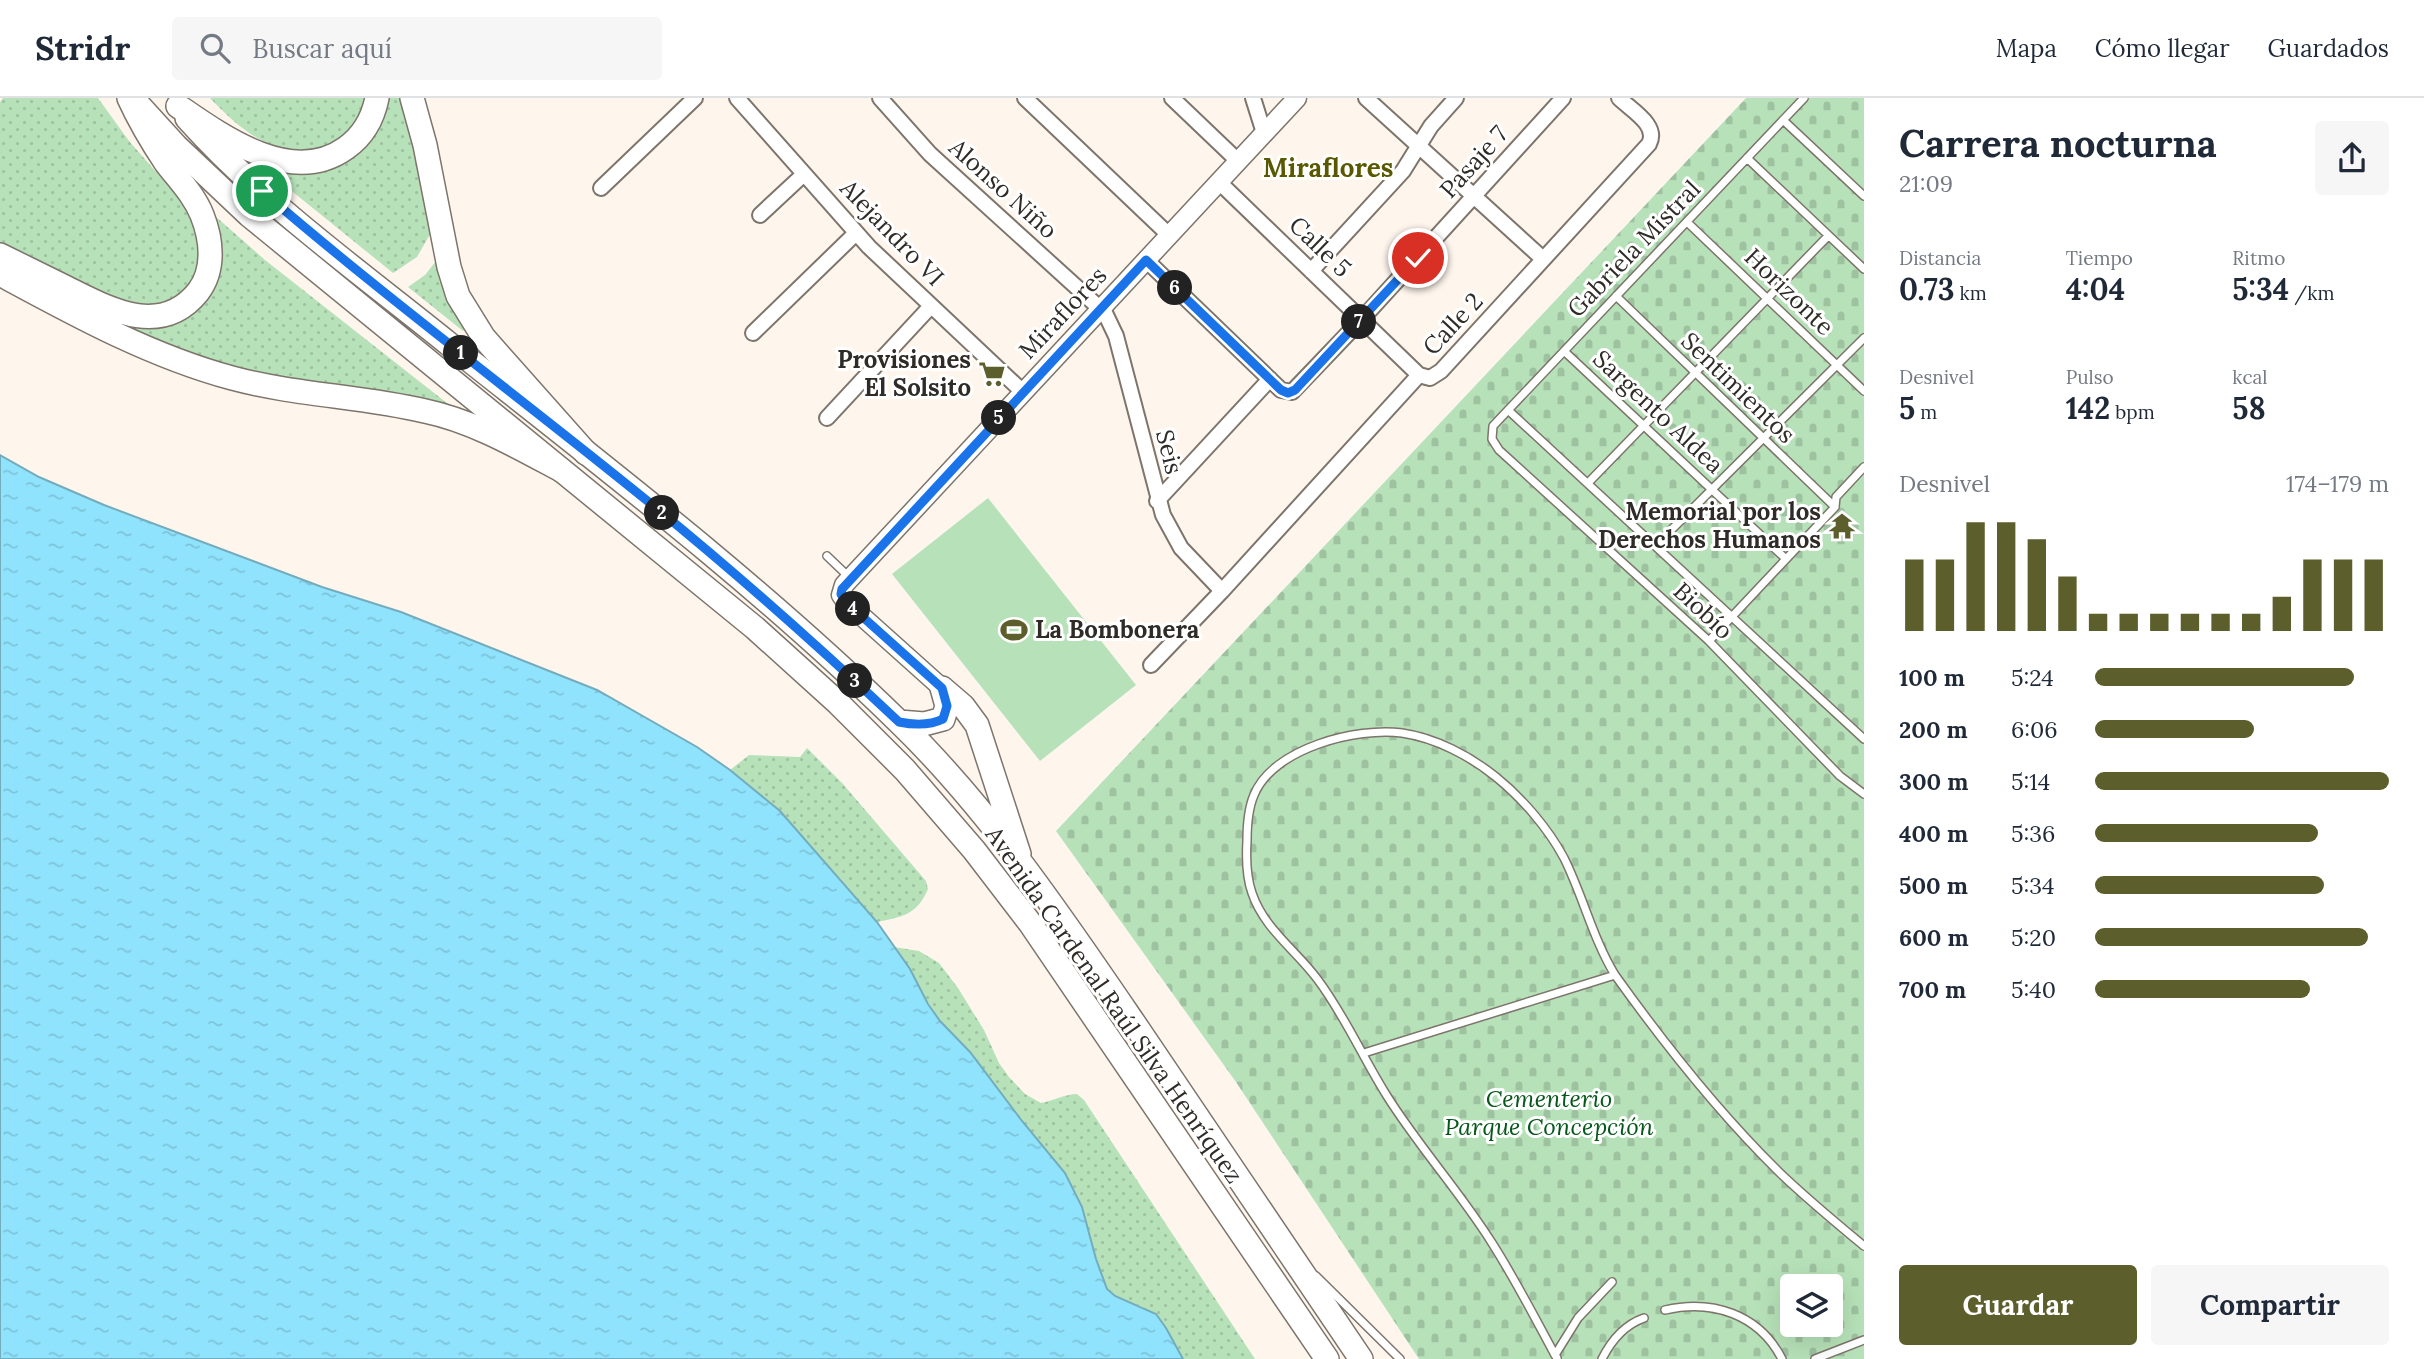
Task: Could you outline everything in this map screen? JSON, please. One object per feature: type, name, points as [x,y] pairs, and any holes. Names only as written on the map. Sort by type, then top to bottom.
[{"type":"main road","points":[[0,255],[100,304],[134,315],[145,317],[168,314],[194,297],[210,264],[208,233],[193,198],[155,146],[131,98]]},
{"type":"main road","name":"Avenida Cardenal Raúl Silva Henríquez","points":[[131,98],[176,146],[249,215],[755,628],[858,722],[940,809],[1037,933],[1328,1359]]},
{"type":"main road","points":[[174,102],[223,135],[259,153],[285,161],[309,162],[329,158],[352,144],[367,126],[377,98]]},
{"type":"main road","points":[[412,98],[425,145],[449,267],[458,296],[484,338],[586,453]]},
{"type":"main road","name":"Avenida Cardenal Raúl Silva Henríquez","points":[[174,102],[228,160],[289,214],[754,590],[930,753],[1077,940],[1361,1359]]},
{"type":"main road","points":[[0,274],[120,336],[201,369],[289,391],[427,411],[495,436],[561,470]]},
{"type":"main road","points":[[899,722],[924,724],[943,719],[947,706],[942,688]]},
{"type":"main road","points":[[942,688],[963,706],[977,726],[1025,871]]},
{"type":"street","points":[[601,188],[695,98]]},
{"type":"street","name":"Alejandro VI","points":[[737,98],[856,233],[1023,392]]},
{"type":"street","name":"Alonso Niño","points":[[880,98],[930,154],[1101,308]]},
{"type":"street","points":[[1025,98],[1169,235]]},
{"type":"street","points":[[1172,98],[1238,161]]},
{"type":"street","points":[[1253,98],[1264,134]]},
{"type":"street","name":"Miraflores","points":[[942,688],[846,602],[841,594],[842,589],[1297,98]]},
{"type":"street","points":[[1366,98],[1543,259]]},
{"type":"street","points":[[1311,271],[1403,171],[1431,126],[1455,98]]},
{"type":"street","name":"Pasaje 7","points":[[1270,379],[1284,392],[1295,390],[1563,98]]},
{"type":"street","name":"Calle 2","points":[[1151,665],[1419,375],[1430,378],[1438,374],[1649,144],[1653,135],[1649,126],[1627,101]]},
{"type":"street","points":[[760,215],[804,174]]},
{"type":"street","name":"Calle 5","points":[[1219,181],[1419,375]]},
{"type":"street","points":[[753,333],[856,233]]},
{"type":"street","points":[[1146,260],[1270,379],[1157,501]]},
{"type":"street","points":[[827,418],[931,306]]},
{"type":"street","name":"Seis","points":[[1101,308],[1110,320],[1116,336],[1157,501],[1174,537],[1188,556],[1222,591]]},
{"type":"lane","name":"Gabriela Mistral","points":[[1493,426],[1804,98]]},
{"type":"lane","points":[[1783,120],[1864,196]]},
{"type":"lane","points":[[1748,158],[1828,236],[1862,264]]},
{"type":"lane","name":"Horizonte","points":[[1687,222],[1864,391]]},
{"type":"lane","points":[[1588,483],[1828,236]]},
{"type":"lane","name":"Sentimientos","points":[[1616,296],[1835,507]]},
{"type":"lane","points":[[1656,545],[1864,338]]},
{"type":"lane","name":"Sargento Aldea","points":[[1564,351],[1786,559]]},
{"type":"lane","name":"Biobío","points":[[1508,410],[1864,738]]},
{"type":"lane","name":"Biobío","points":[[1493,426],[1492,439],[1499,450],[1709,641],[1840,776],[1864,794]]},
{"type":"lane","points":[[1709,641],[1835,507],[1836,497],[1864,467]]},
{"type":"lane","points":[[827,556],[850,578]]},
{"type":"lane","points":[[1556,1357],[1492,1242],[1387,1096],[1364,1053],[1318,980],[1271,928],[1252,893],[1247,873],[1247,819],[1254,793],[1268,774],[1286,759],[1330,740],[1376,733],[1401,733],[1426,738],[1474,761],[1518,796],[1556,844],[1615,975],[1654,1030],[1714,1103],[1780,1172],[1864,1246]]},
{"type":"lane","points":[[1364,1053],[1615,975]]},
{"type":"lane","points":[[1277,1235],[1400,1359]]},
{"type":"lane","points":[[1556,1357],[1578,1318],[1612,1282]]},
{"type":"lane","points":[[1665,1310],[1696,1305],[1724,1309],[1759,1329],[1782,1359]]},
{"type":"lane","points":[[1602,1359],[1607,1348],[1622,1331],[1644,1318]]},
{"type":"lane","points":[[1815,1359],[1864,1340]]},
{"type":"green space","points":[[3,98],[98,98],[129,141],[194,215],[203,246],[197,280],[162,302],[133,304],[120,301],[0,242],[0,102]]},
{"type":"green space","points":[[210,98],[367,98],[362,113],[344,135],[324,147],[300,151],[276,147],[257,138],[236,123]]},
{"type":"green space","points":[[388,98],[402,98],[432,231],[417,257],[393,273],[267,171],[274,166],[323,170],[347,161],[357,154],[374,134]]},
{"type":"green space","name":"Cementerio Parque Concepción","points":[[1746,98],[1864,98],[1864,1359],[1419,1359],[1236,1082],[1056,831]]},
{"type":"green space","points":[[207,209],[265,260],[457,411],[413,396],[320,386],[227,365],[132,332],[84,304],[112,318],[195,305]]},
{"type":"green space","points":[[436,261],[442,285],[465,329],[463,331],[408,287],[425,275]]},
{"type":"green space","name":"La Bombonera","points":[[988,498],[1136,685],[1040,761],[892,574]]},
{"type":"green space","points":[[807,748],[843,784],[926,881],[928,889],[914,910],[877,922],[780,811],[730,770],[749,755],[800,757]]},
{"type":"green space","points":[[894,947],[919,951],[939,963],[984,1030],[999,1063],[1025,1094],[1041,1103],[1072,1094],[1077,1094],[1084,1100],[1255,1359],[1183,1359],[1166,1328],[1143,1307],[1115,1296],[1107,1289],[1082,1207],[1065,1173],[970,1052],[940,1021]]},
{"type":"water","points":[[0,455],[39,477],[104,505],[322,587],[401,612],[597,690],[697,747],[730,770],[780,811],[877,922],[910,969],[940,1021],[970,1052],[1065,1173],[1082,1207],[1107,1289],[1115,1296],[1156,1314],[1183,1359],[0,1359]]},
{"type":"place","name":"Provisiones El Solsito","points":[[992,374]]},
{"type":"place","name":"Memorial por los Derechos Humanos","points":[[1842,526]]},
{"type":"place","name":"La Bombonera","points":[[1014,630]]},
{"type":"district","name":"Miraflores","points":[[1328,168]]},
{"type":"route","points":[[262,191],[703,547],[804,634],[899,722],[911,724],[932,723],[943,719],[947,706],[942,688],[846,602],[841,594],[844,585],[1146,260],[1281,390],[1288,393],[1295,390],[1418,258]]}]
